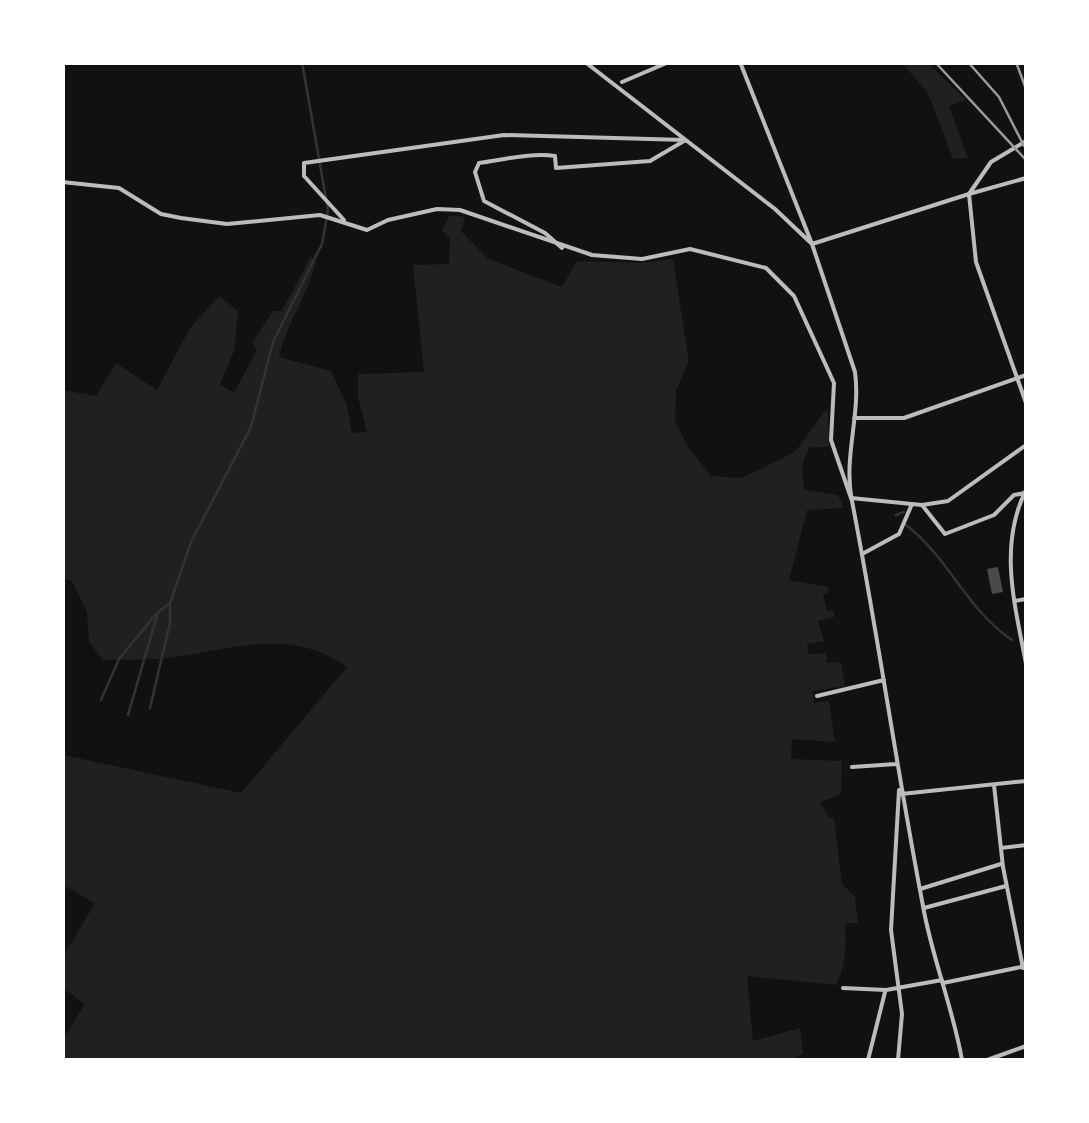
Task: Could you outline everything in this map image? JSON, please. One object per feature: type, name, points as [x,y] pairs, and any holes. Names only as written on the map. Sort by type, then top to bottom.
[{"type":"street","points":[[585,62],[774,208],[812,244]]},
{"type":"street","points":[[622,82],[669,62]]},
{"type":"street","points":[[740,62],[812,244],[854,372],[848,464],[851,498]]},
{"type":"street","points":[[344,220],[302,171],[304,163],[504,135],[686,140]]},
{"type":"street","points":[[562,248],[544,233],[484,201],[476,172],[480,163],[527,160],[543,154],[555,156],[556,168],[650,161],[686,140]]},
{"type":"street","points":[[1026,142],[991,162],[969,194],[976,262],[1026,404]]},
{"type":"street","points":[[812,244],[1026,178]]},
{"type":"street","points":[[62,182],[119,188],[161,214],[227,224],[327,216],[367,230],[388,220],[437,209],[460,210],[562,248],[642,259],[690,249],[752,263],[777,275],[794,296],[834,383],[832,440],[864,553],[896,764],[923,908],[962,1060]]},
{"type":"street","points":[[854,418],[904,418],[1026,375]]},
{"type":"street","points":[[851,498],[922,505],[961,496],[1025,448]]},
{"type":"street","points":[[922,505],[945,534],[994,516],[1014,495],[1026,492]]},
{"type":"street","points":[[1026,492],[1017,508],[1010,547],[1014,600],[1026,664]]},
{"type":"street","points":[[864,553],[900,534],[912,504]]},
{"type":"street","points":[[1014,600],[1026,598]]},
{"type":"street","points":[[817,696],[884,680]]},
{"type":"street","points":[[852,767],[896,764]]},
{"type":"street","points":[[901,794],[1026,781]]},
{"type":"street","points":[[898,1060],[903,1027],[891,930],[894,819],[900,785]]},
{"type":"street","points":[[843,988],[899,989],[1024,967],[1002,864],[994,785]]},
{"type":"street","points":[[1000,848],[1026,845]]},
{"type":"street","points":[[920,889],[1002,864]]},
{"type":"street","points":[[923,908],[1006,886]]},
{"type":"street","points":[[868,1060],[886,990]]},
{"type":"street","points":[[986,1060],[1026,1046]]},
{"type":"shaded area","points":[[902,63],[928,63],[966,100],[949,106],[968,158],[953,159],[928,93]]},
{"type":"shaded area","points":[[450,215],[465,217],[461,231],[488,259],[562,287],[577,261],[640,263],[673,259],[689,362],[676,390],[675,421],[688,447],[711,476],[742,478],[795,452],[828,407],[829,447],[810,447],[803,478],[805,490],[838,495],[844,508],[807,510],[789,580],[828,587],[829,592],[823,594],[827,611],[834,610],[834,617],[818,621],[824,641],[807,644],[809,654],[826,653],[827,663],[841,662],[845,686],[813,691],[814,703],[829,701],[835,742],[792,739],[791,759],[842,761],[841,794],[820,802],[829,817],[834,818],[842,884],[855,897],[858,923],[845,923],[845,955],[836,985],[747,976],[753,1041],[800,1028],[803,1054],[787,1060],[63,1060],[62,1041],[85,1004],[63,988],[63,957],[95,903],[63,885],[63,755],[241,793],[347,667],[327,655],[284,644],[241,646],[156,659],[103,660],[89,642],[87,612],[72,581],[63,578],[63,390],[96,396],[116,363],[157,390],[190,328],[219,296],[238,311],[234,351],[220,384],[234,393],[257,350],[252,343],[273,311],[282,311],[311,256],[316,260],[313,272],[279,357],[331,371],[346,403],[352,433],[367,432],[358,397],[358,374],[424,372],[413,265],[449,264],[450,239],[442,230]]},
{"type":"building","points":[[998,567],[1003,592],[992,594],[987,569]]},
{"type":"waterway","points":[[150,708],[170,623],[170,603],[191,542],[251,427],[273,342],[322,244],[328,210],[302,62]]},
{"type":"waterway","points":[[896,515],[904,512]]},
{"type":"waterway","points":[[906,525],[934,553],[982,614],[1012,640]]},
{"type":"waterway","points":[[128,715],[158,612],[169,604]]},
{"type":"waterway","points":[[101,700],[119,659],[156,614]]},
{"type":"railway","points":[[935,62],[1026,160]]},
{"type":"railway","points":[[968,62],[999,97],[1024,146]]},
{"type":"railway","points":[[1016,62],[1026,89]]}]
